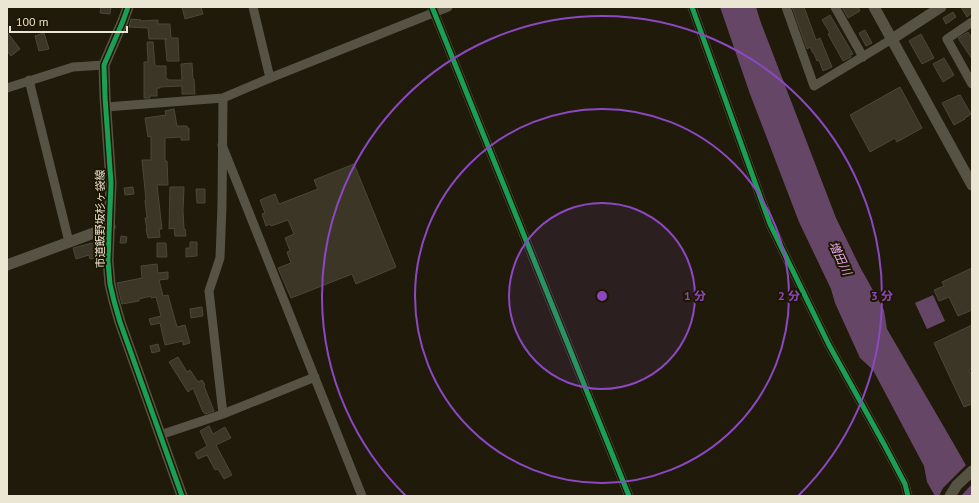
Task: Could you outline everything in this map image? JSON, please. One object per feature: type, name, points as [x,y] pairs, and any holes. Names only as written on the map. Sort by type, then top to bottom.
[{"type":"street","points":[[253,7],[270,78]]},
{"type":"street","points":[[106,107],[223,98],[433,10],[448,7]]},
{"type":"street","points":[[692,7],[770,224],[829,345],[905,484],[908,496]]},
{"type":"street","points":[[786,7],[814,86],[892,39],[941,7]]},
{"type":"street","points":[[835,7],[863,57]]},
{"type":"street","points":[[874,7],[972,185]]},
{"type":"street","name":"市道飯野坂杉ヶ袋線","points":[[130,8],[104,64],[111,182],[108,261],[110,284],[120,322],[182,496]]},
{"type":"street","points":[[433,10],[629,496]]},
{"type":"street","points":[[972,22],[947,39],[972,84]]},
{"type":"street","points":[[7,88],[73,67],[104,64]]},
{"type":"street","points":[[29,80],[69,242]]},
{"type":"street","points":[[223,98],[220,258],[209,291],[223,414]]},
{"type":"street","points":[[222,145],[362,496]]},
{"type":"street","points":[[7,265],[110,227]]},
{"type":"street","points":[[160,435],[223,414],[315,377]]},
{"type":"street","points":[[950,496],[957,485],[972,471]]},
{"type":"water","name":"増田川","points":[[720,7],[756,7],[836,218],[860,267],[884,310],[887,329],[972,476],[972,496],[935,496],[927,482],[924,466],[873,370],[860,358],[835,303],[831,289],[799,222],[750,94]]},
{"type":"water","points":[[933,295],[945,321],[927,329],[915,303]]},
{"type":"pier","points":[[967,464],[972,472],[972,484],[961,496],[939,496],[943,488]]},
{"type":"building","points":[[101,7],[111,7],[110,14],[100,13]]},
{"type":"building","points":[[182,7],[201,7],[203,14],[185,19]]},
{"type":"building","points":[[792,7],[804,7],[816,40],[820,38],[832,67],[823,71],[819,60],[817,61],[810,47],[807,49]]},
{"type":"building","points":[[842,7],[858,7],[860,11],[848,18]]},
{"type":"building","points":[[961,7],[972,7],[972,13],[967,17]]},
{"type":"building","points":[[953,12],[956,17],[946,24],[943,18]]},
{"type":"building","points":[[830,15],[853,54],[850,55],[851,57],[843,61],[822,20]]},
{"type":"building","points":[[131,19],[141,20],[140,21],[158,20],[158,24],[170,24],[171,38],[178,38],[179,61],[167,61],[165,39],[149,39],[148,28],[129,27]]},
{"type":"building","points":[[865,30],[872,43],[866,46],[859,33]]},
{"type":"building","points":[[7,32],[20,49],[11,56],[7,51]]},
{"type":"building","points":[[968,32],[972,38],[972,59],[958,38]]},
{"type":"building","points":[[44,33],[49,49],[39,51],[35,36]]},
{"type":"building","points":[[921,34],[934,58],[922,64],[909,41]]},
{"type":"building","points":[[147,42],[153,42],[155,66],[166,66],[166,79],[168,80],[182,80],[181,64],[192,63],[195,94],[182,94],[182,86],[160,87],[157,88],[157,96],[144,98],[144,62],[148,62]]},
{"type":"building","points":[[944,58],[954,75],[943,82],[933,64]]},
{"type":"building","points":[[900,87],[922,128],[897,142],[895,138],[870,152],[850,115]]},
{"type":"building","points":[[959,95],[971,114],[954,125],[942,103]]},
{"type":"building","points":[[174,109],[177,126],[187,126],[187,128],[189,128],[189,140],[181,140],[181,137],[165,138],[165,161],[167,161],[168,185],[157,185],[162,229],[159,229],[160,237],[148,238],[145,218],[147,218],[142,160],[151,160],[151,136],[148,137],[145,118],[166,115],[165,111]]},
{"type":"building","points":[[354,164],[396,267],[356,284],[352,274],[291,298],[278,268],[291,263],[287,252],[290,251],[285,238],[294,234],[288,220],[271,226],[270,224],[266,226],[262,214],[265,213],[260,200],[275,194],[279,204],[318,189],[314,180]]},
{"type":"building","points":[[133,187],[134,194],[125,195],[124,188]]},
{"type":"building","points":[[170,187],[184,187],[183,211],[186,236],[175,236],[174,228],[169,229]]},
{"type":"building","points":[[196,189],[205,189],[205,203],[197,203]]},
{"type":"building","points":[[121,236],[127,237],[126,243],[120,243]]},
{"type":"building","points":[[96,242],[98,257],[90,259],[89,255],[76,259],[73,248]]},
{"type":"building","points":[[190,242],[197,242],[197,256],[186,257],[186,248],[190,248]]},
{"type":"building","points":[[157,243],[166,243],[167,257],[157,257]]},
{"type":"building","points":[[157,264],[158,273],[168,272],[168,279],[159,280],[163,296],[168,295],[177,327],[185,325],[190,343],[183,345],[183,341],[165,345],[160,323],[151,325],[149,319],[161,316],[156,297],[151,298],[151,296],[139,299],[139,301],[122,304],[117,283],[142,278],[141,266]]},
{"type":"building","points":[[972,268],[972,310],[958,316],[949,297],[939,301],[934,290],[944,286],[942,282]]},
{"type":"building","points":[[202,307],[203,316],[191,318],[190,309]]},
{"type":"building","points":[[972,325],[972,369],[969,370],[972,376],[972,404],[964,407],[934,343]]},
{"type":"building","points":[[158,344],[160,351],[152,353],[150,346]]},
{"type":"building","points":[[178,357],[187,372],[190,370],[198,382],[202,380],[214,411],[205,414],[193,388],[188,392],[169,362]]},
{"type":"building","points":[[209,426],[213,434],[225,427],[231,438],[216,445],[232,475],[224,479],[218,469],[215,470],[207,455],[198,459],[195,453],[207,446],[200,431]]},
{"type":"cycle path","points":[[128,7],[104,65],[111,183],[108,261],[110,284],[120,322],[182,496]]},
{"type":"cycle path","points":[[432,7],[629,496]]},
{"type":"cycle path","points":[[692,7],[770,224],[829,345],[905,484],[908,496]]}]
